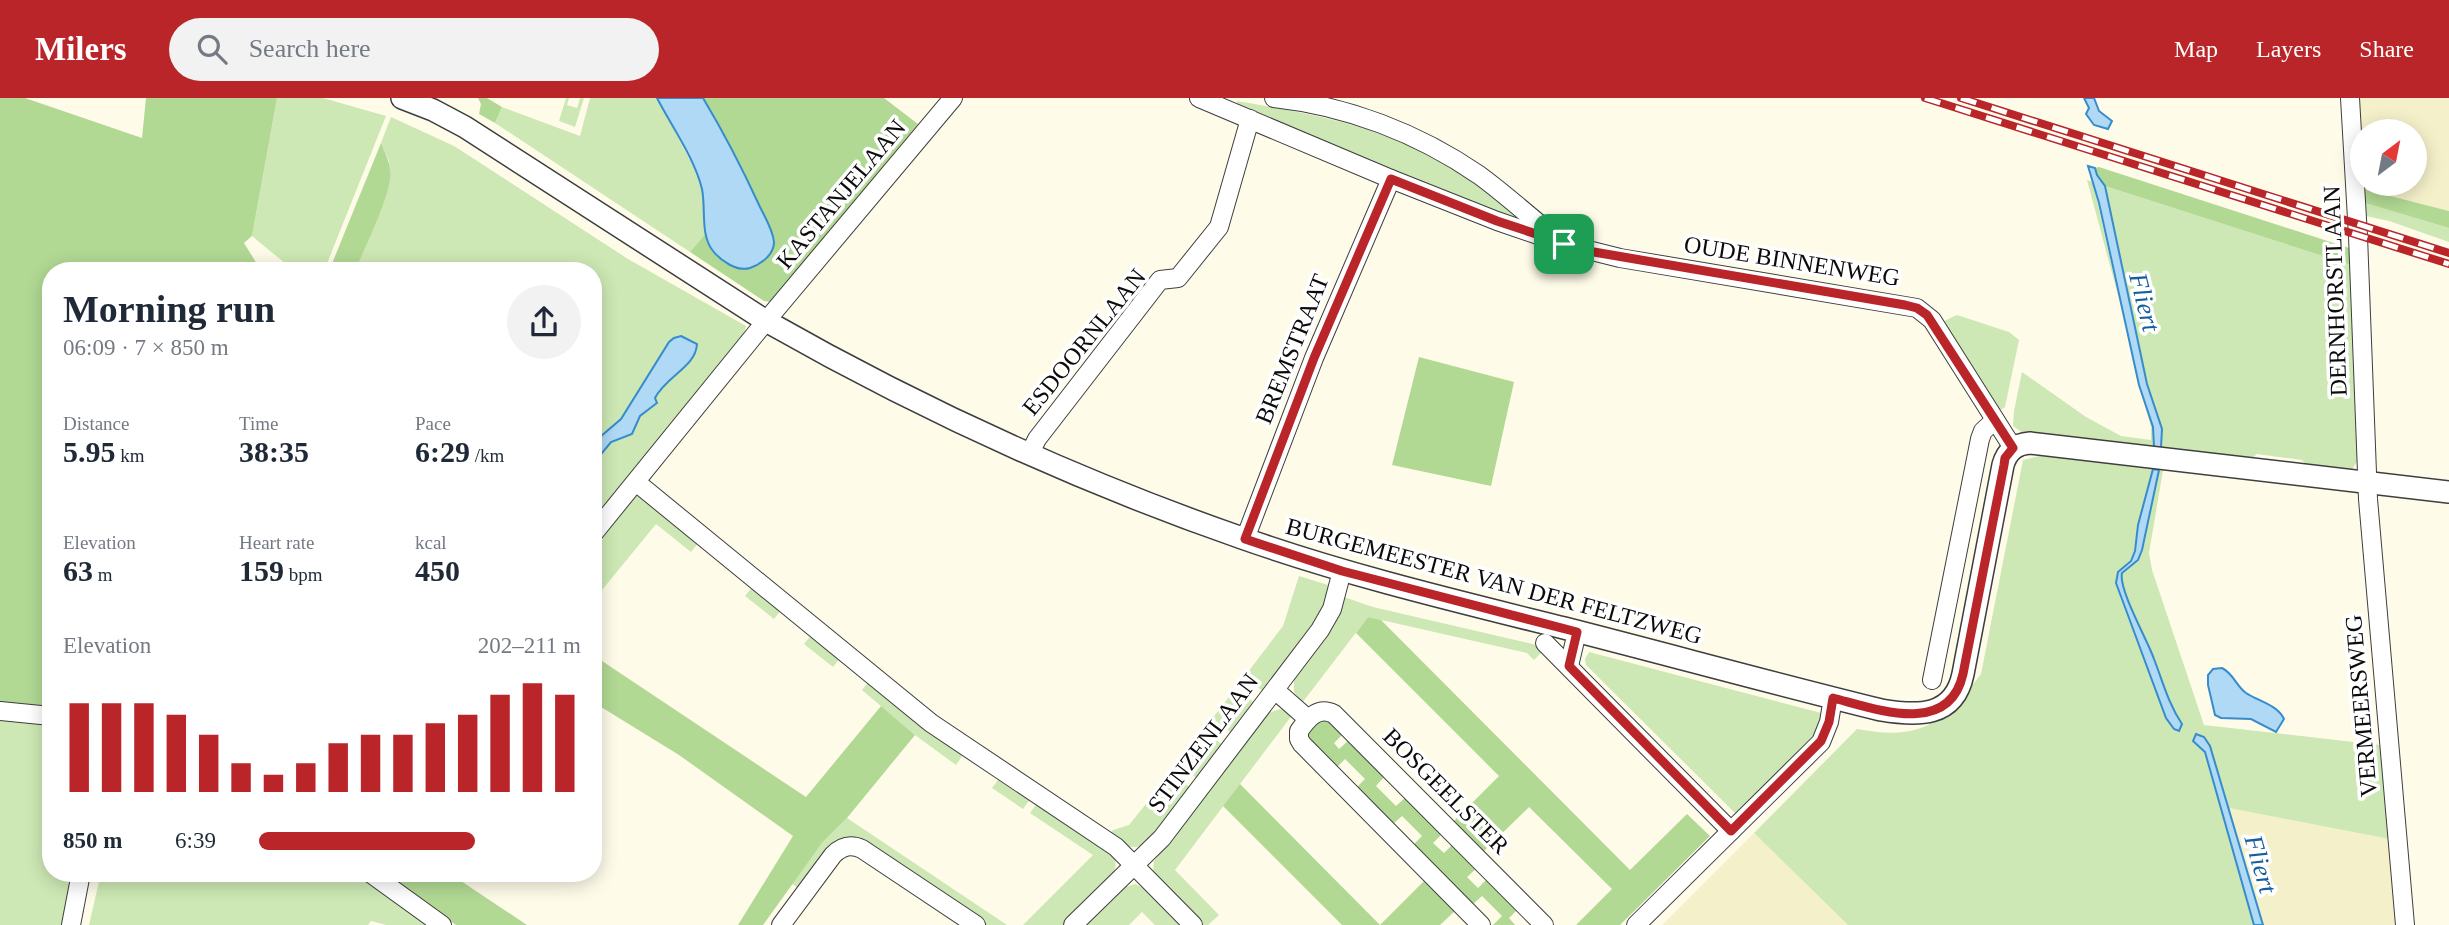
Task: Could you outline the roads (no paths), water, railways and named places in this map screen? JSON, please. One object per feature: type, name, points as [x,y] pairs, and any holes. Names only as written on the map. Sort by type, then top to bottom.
[{"type":"street","name":"BURGEMEESTER VAN DER FELTZWEG","points":[[402,98],[465,127],[766,321],[866,375],[1030,453],[1137,499],[1342,571],[1881,710],[1922,714],[1939,709],[1952,698],[1963,674],[2005,458],[2013,448]]},
{"type":"street","name":"KASTANJELAAN","points":[[602,523],[766,321],[953,98]]},
{"type":"street","name":"OUDE BINNENWEG","points":[[1199,98],[1391,179],[1564,244],[1619,258],[1917,308],[1931,320],[1996,420]]},
{"type":"street","name":"OUDE BINNENWEG","points":[[1274,98],[1342,111],[1414,137],[1480,176],[1564,244]]},
{"type":"street","name":"DERNHORSTLAAN","points":[[2350,98],[2367,482]]},
{"type":"street","name":"ESDOORNLAAN","points":[[1030,453],[1037,439],[1160,281],[1178,278],[1219,227],[1250,119]]},
{"type":"street","name":"BREMSTRAAT","points":[[1245,539],[1314,358],[1391,179]]},
{"type":"street","points":[[1932,680],[1981,435],[1996,420],[2013,448],[2030,443],[2449,492]]},
{"type":"street","points":[[636,482],[931,723],[1116,847],[1193,925]]},
{"type":"street","name":"VERMEERSWEG","points":[[2367,482],[2405,925]]},
{"type":"street","name":"STINZENLAAN","points":[[1073,925],[1162,838],[1275,690],[1329,617],[1342,571]]},
{"type":"street","points":[[1569,666],[1577,632]]},
{"type":"street","points":[[1545,643],[1731,831]]},
{"type":"street","points":[[1275,690],[1308,719],[1298,731],[1302,744],[1481,925]]},
{"type":"street","points":[[1636,925],[1821,741],[1829,722],[1833,698]]},
{"type":"street","points":[[0,711],[42,715]]},
{"type":"street","name":"BOSGEELSTER","points":[[1308,719],[1319,711],[1334,714],[1544,925]]},
{"type":"street","points":[[781,925],[833,855],[850,846],[862,849],[976,925]]},
{"type":"street","points":[[71,925],[79,882]]},
{"type":"street","points":[[382,882],[442,925]]},
{"type":"water","points":[[657,98],[703,98],[733,152],[772,233],[772,251],[758,264],[745,269],[735,267],[720,258],[709,245],[698,177]]},
{"type":"water","points":[[2084,98],[2094,98],[2099,111],[2112,121],[2108,129],[2094,125],[2086,114],[2089,108]]},
{"type":"water","points":[[2088,166],[2095,168],[2105,186],[2147,384],[2162,429],[2161,447],[2154,447],[2153,427],[2139,385],[2099,203]]},
{"type":"water","points":[[681,336],[697,344],[692,359],[660,390],[655,398],[657,403],[640,416],[632,434],[611,442],[602,453],[602,435],[621,419],[674,338]]},
{"type":"water","points":[[2153,469],[2159,470],[2142,550],[2138,560],[2122,573],[2122,581],[2169,700],[2182,724],[2179,731],[2174,729],[2166,718],[2116,583],[2118,572],[2131,561],[2135,551],[2138,525]]},
{"type":"water","points":[[2222,668],[2246,693],[2281,714],[2284,719],[2276,732],[2251,719],[2221,718],[2215,715],[2208,675],[2213,669]]},
{"type":"water","points":[[2196,734],[2204,737],[2210,746],[2263,925],[2254,925],[2205,752],[2193,741]]},
{"type":"railway","points":[[1925,98],[2449,264]]},
{"type":"railway","points":[[1961,98],[2449,253]]},
{"type":"water label","name":"Fliert","points":[[2145,302]]},
{"type":"water label","name":"Fliert","points":[[2261,864]]}]
